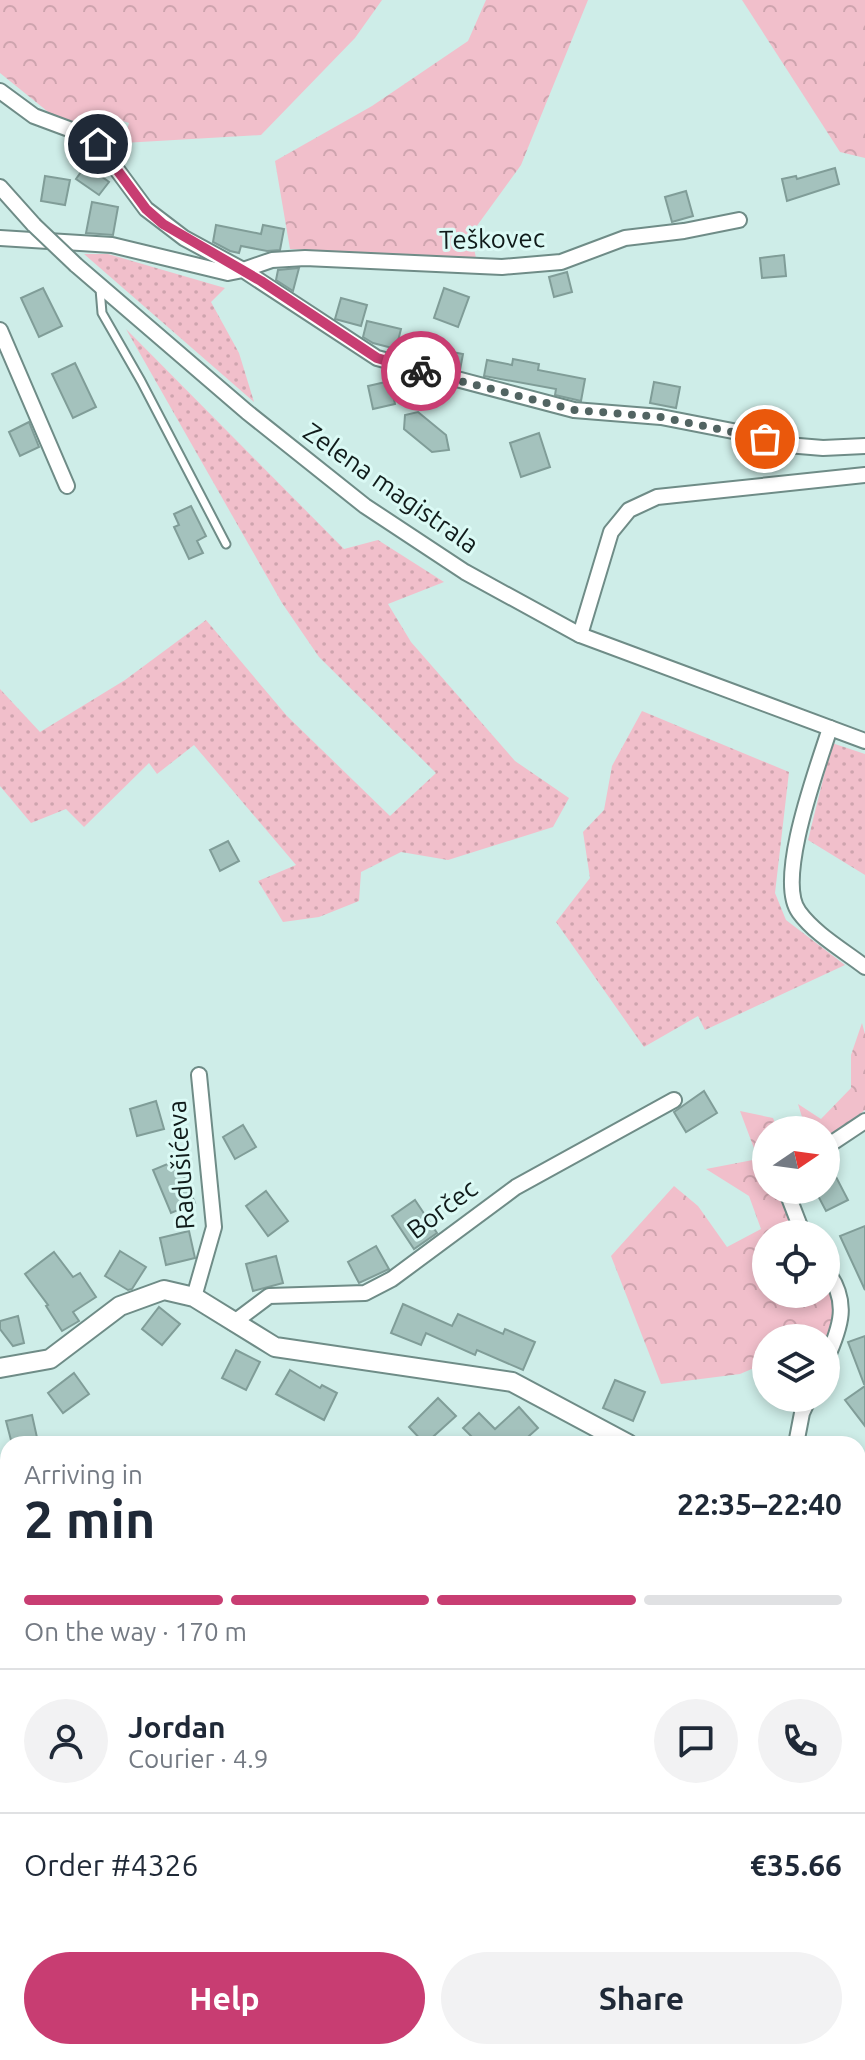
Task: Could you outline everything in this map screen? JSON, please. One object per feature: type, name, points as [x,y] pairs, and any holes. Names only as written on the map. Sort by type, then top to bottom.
[{"type":"street","name":"Teškovec","points":[[0,91],[34,116],[85,135],[98,144],[146,209],[184,238],[243,270],[377,358],[574,410],[661,417],[787,445],[823,448],[865,446]]},
{"type":"street","name":"Zelena magistrala","points":[[0,187],[34,225],[99,287],[247,412],[365,506],[465,572],[580,635],[865,741]]},
{"type":"street","name":"Teškovec","points":[[0,238],[112,245],[228,273],[272,260],[305,258],[502,267],[561,262],[625,238],[739,220]]},
{"type":"street","points":[[0,330],[67,486]]},
{"type":"street","points":[[580,635],[611,532],[629,510],[657,497],[865,475]]},
{"type":"street","points":[[830,728],[798,835],[790,874],[791,898],[798,912],[817,930],[865,967]]},
{"type":"street","name":"Radušićeva","points":[[194,1297],[214,1227],[199,1075]]},
{"type":"street","name":"Borčec","points":[[233,1323],[269,1296],[365,1293],[392,1279],[516,1187],[674,1100]]},
{"type":"street","points":[[840,1138],[865,1121]]},
{"type":"street","points":[[0,1368],[50,1359],[120,1306],[164,1290],[194,1297],[275,1347],[512,1382],[613,1436]]},
{"type":"street","points":[[840,1294],[840,1324]]},
{"type":"street","points":[[798,1436],[802,1412]]},
{"type":"lane","points":[[99,287],[102,313],[226,544]]},
{"type":"green space","points":[[0,0],[382,0],[355,38],[261,135],[123,143],[129,123],[97,113],[68,128],[0,73]]},
{"type":"green space","points":[[486,0],[588,0],[521,165],[471,234],[476,258],[290,249],[275,161],[372,106],[468,41]]},
{"type":"green space","points":[[742,0],[865,0],[865,158],[840,152]]},
{"type":"green space","points":[[84,254],[108,254],[225,288],[211,302],[239,353],[254,402]]},
{"type":"green space","points":[[126,329],[344,549],[378,540],[444,582],[388,604],[411,642],[515,761],[569,798],[553,827],[448,860],[401,852],[361,872],[359,901],[319,917],[283,922],[258,881],[296,865],[194,745],[157,774],[149,763],[84,827],[66,809],[31,823],[0,786],[0,689],[40,732],[125,680],[206,620],[287,716],[390,816],[436,773],[319,657],[282,603]]},
{"type":"green space","points":[[642,711],[789,772],[775,893],[786,920],[845,965],[705,1030],[698,1016],[644,1047],[556,922],[590,878],[583,832],[604,810],[612,766]]},
{"type":"green space","points":[[832,743],[865,754],[865,875],[808,840]]},
{"type":"green space","points":[[862,1023],[865,1034],[865,1110],[840,1129],[840,1116],[824,1116],[851,1088],[851,1055]]},
{"type":"green space","points":[[798,1104],[816,1116],[802,1116]]},
{"type":"green space","points":[[740,1111],[764,1116],[752,1116],[752,1143]]},
{"type":"green space","points":[[752,1160],[752,1204],[788,1204],[795,1220],[758,1220],[749,1196],[706,1169]]},
{"type":"green space","points":[[674,1186],[698,1206],[727,1247],[752,1234],[752,1308],[832,1308],[832,1324],[752,1324],[752,1369],[740,1374],[661,1384],[611,1256]]},
{"type":"building","points":[[86,165],[109,182],[99,195],[76,179]]},
{"type":"building","points":[[835,168],[839,184],[787,201],[782,179],[796,176],[797,179]]},
{"type":"building","points":[[45,176],[70,180],[65,205],[41,201]]},
{"type":"building","points":[[686,191],[693,216],[672,222],[665,197]]},
{"type":"building","points":[[92,202],[118,207],[113,235],[86,233]]},
{"type":"building","points":[[216,225],[261,234],[263,225],[284,229],[280,250],[241,246],[239,253],[230,251],[213,242]]},
{"type":"building","points":[[784,255],[786,276],[762,278],[760,258]]},
{"type":"building","points":[[299,268],[293,291],[276,280],[278,270]]},
{"type":"building","points":[[567,272],[572,292],[554,297],[549,277]]},
{"type":"building","points":[[43,288],[62,326],[39,337],[21,298]]},
{"type":"building","points":[[444,288],[469,297],[458,327],[434,318]]},
{"type":"building","points":[[341,298],[367,305],[361,326],[335,319]]},
{"type":"building","points":[[367,321],[401,329],[396,349],[363,337]]},
{"type":"building","points":[[437,349],[463,354],[460,370],[434,363]]},
{"type":"building","points":[[513,359],[539,364],[538,370],[585,379],[581,401],[555,395],[556,389],[484,376],[487,360],[512,365]]},
{"type":"building","points":[[75,363],[96,407],[73,418],[52,374]]},
{"type":"building","points":[[390,381],[395,404],[373,409],[368,386]]},
{"type":"building","points":[[654,382],[680,387],[676,408],[650,403]]},
{"type":"building","points":[[418,412],[446,435],[449,450],[432,452],[404,429],[405,415]]},
{"type":"building","points":[[29,422],[39,447],[20,456],[9,432]]},
{"type":"building","points":[[539,433],[550,467],[521,477],[510,443]]},
{"type":"building","points":[[191,506],[206,536],[197,541],[203,553],[189,559],[174,527],[179,525],[174,514]]},
{"type":"building","points":[[228,841],[239,861],[220,871],[210,850]]},
{"type":"building","points":[[704,1091],[717,1113],[686,1132],[674,1112]]},
{"type":"building","points":[[156,1101],[164,1129],[137,1136],[130,1109]]},
{"type":"building","points":[[243,1125],[256,1147],[235,1159],[223,1137]]},
{"type":"building","points":[[177,1160],[195,1203],[171,1213],[153,1170]]},
{"type":"building","points":[[840,1185],[848,1200],[840,1204]]},
{"type":"building","points":[[266,1191],[288,1221],[268,1236],[246,1206]]},
{"type":"building","points":[[415,1200],[437,1233],[414,1249],[392,1216]]},
{"type":"building","points":[[822,1204],[840,1204],[826,1211]]},
{"type":"building","points":[[865,1226],[865,1290],[840,1236]]},
{"type":"building","points":[[189,1231],[195,1258],[166,1265],[160,1238]]},
{"type":"building","points":[[376,1246],[389,1269],[359,1283],[348,1262]]},
{"type":"building","points":[[120,1251],[146,1267],[132,1289],[128,1290],[105,1276]]},
{"type":"building","points":[[54,1252],[73,1277],[80,1273],[96,1297],[73,1312],[79,1321],[62,1331],[48,1305],[25,1274]]},
{"type":"building","points":[[276,1256],[283,1283],[253,1291],[246,1264]]},
{"type":"building","points":[[403,1304],[452,1326],[458,1314],[503,1334],[505,1329],[535,1342],[523,1370],[477,1350],[475,1355],[426,1333],[421,1345],[391,1333]]},
{"type":"building","points":[[159,1307],[180,1324],[162,1345],[142,1329]]},
{"type":"building","points":[[18,1316],[24,1343],[13,1346],[0,1329],[0,1321]]},
{"type":"building","points":[[865,1336],[865,1384],[864,1384],[848,1342]]},
{"type":"building","points":[[236,1350],[260,1362],[246,1390],[222,1378]]},
{"type":"building","points":[[290,1370],[320,1388],[322,1385],[337,1393],[324,1420],[276,1394]]},
{"type":"building","points":[[74,1373],[89,1394],[63,1413],[48,1393]]},
{"type":"building","points":[[615,1380],[645,1392],[633,1421],[603,1408]]},
{"type":"building","points":[[865,1386],[865,1426],[845,1400]]},
{"type":"building","points":[[438,1398],[456,1416],[434,1436],[417,1436],[409,1427]]},
{"type":"building","points":[[519,1407],[538,1428],[529,1436],[471,1436],[463,1428],[479,1413],[495,1429]]},
{"type":"building","points":[[32,1415],[37,1436],[10,1436],[6,1421]]},
{"type":"way so far","points":[[421,371],[574,410],[661,417],[765,439]]},
{"type":"route","points":[[98,144],[146,209],[163,224],[261,281],[377,358],[421,371]]}]
